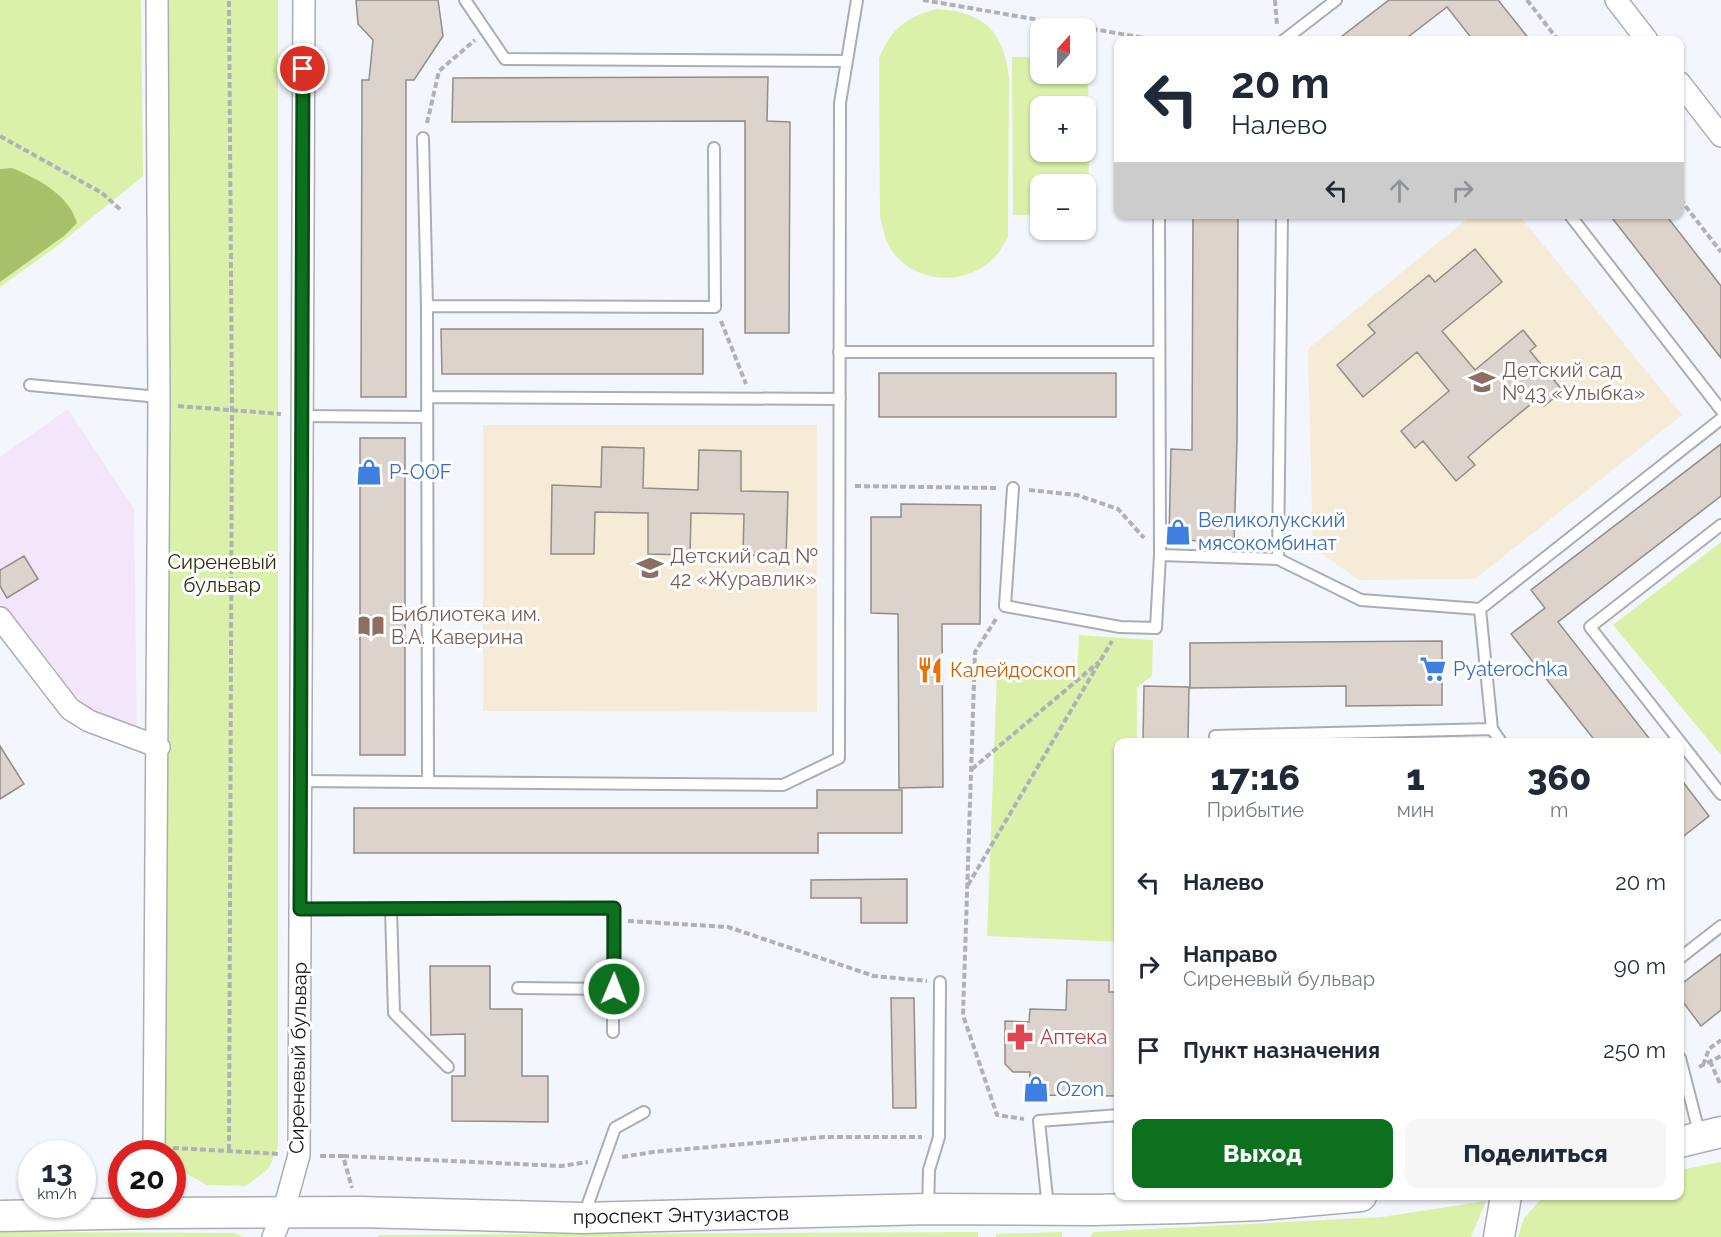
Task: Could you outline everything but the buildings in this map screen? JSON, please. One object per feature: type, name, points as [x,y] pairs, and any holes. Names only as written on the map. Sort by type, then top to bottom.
[{"type":"main road","name":"проспект Энтузиастов","points":[[186,1213],[278,1225],[359,1212],[582,1218],[928,1209],[1048,1210],[1183,1202],[1261,1205],[1317,1200]]},
{"type":"main road","points":[[1499,1237],[1505,1200]]},
{"type":"main road","name":"проспект Энтузиастов","points":[[3,1212],[108,1210]]},
{"type":"street","points":[[154,1140],[159,747],[157,0]]},
{"type":"street","name":"Сиреневый бульвар","points":[[278,1225],[298,1155],[304,0]]},
{"type":"street","points":[[1616,0],[1644,36]]},
{"type":"street","points":[[1684,88],[1721,136]]},
{"type":"street","points":[[0,618],[70,709],[89,721],[159,747]]},
{"type":"lane","points":[[465,0],[505,59],[847,61]]},
{"type":"lane","points":[[300,781],[783,785],[839,758],[840,103],[857,0]]},
{"type":"lane","points":[[1289,36],[1336,0]]},
{"type":"lane","points":[[423,138],[427,306],[428,782]]},
{"type":"lane","points":[[427,306],[715,307],[714,148]]},
{"type":"lane","points":[[1013,488],[1005,606],[1120,627],[1156,628],[1160,555],[1159,219]]},
{"type":"lane","points":[[1278,559],[1282,219]]},
{"type":"lane","points":[[1573,219],[1721,410]]},
{"type":"lane","points":[[840,352],[1159,352]]},
{"type":"lane","points":[[30,385],[159,401]]},
{"type":"lane","points":[[427,397],[840,399]]},
{"type":"lane","points":[[302,416],[427,417]]},
{"type":"lane","points":[[1160,555],[1278,559],[1361,600],[1480,609],[1721,419]]},
{"type":"lane","points":[[1677,738],[1590,627],[1721,525]]},
{"type":"lane","points":[[1480,609],[1492,729],[1498,738]]},
{"type":"lane","points":[[1215,738],[1215,736],[1492,729]]},
{"type":"lane","points":[[1684,747],[1721,794]]},
{"type":"lane","points":[[300,909],[614,908],[614,1032]]},
{"type":"lane","points":[[391,909],[394,1013],[448,1067]]},
{"type":"lane","points":[[1684,955],[1721,926]]},
{"type":"lane","points":[[928,1209],[928,1170],[939,1137],[940,982]]},
{"type":"lane","points":[[518,988],[614,989]]},
{"type":"lane","points":[[1684,1071],[1700,1137]]},
{"type":"lane","points":[[582,1218],[615,1128],[644,1112]]},
{"type":"lane","points":[[1048,1210],[1039,1121],[1114,1115]]},
{"type":"path","points":[[229,0],[232,410],[229,1150]]},
{"type":"path","points":[[923,0],[1134,36]]},
{"type":"path","points":[[1275,0],[1277,30]]},
{"type":"path","points":[[1527,0],[1555,36]]},
{"type":"path","points":[[423,138],[439,71],[486,31]]},
{"type":"path","points":[[0,136],[102,193],[122,212]]},
{"type":"path","points":[[1684,204],[1721,252]]},
{"type":"path","points":[[715,307],[752,399]]},
{"type":"path","points":[[159,401],[302,416]]},
{"type":"path","points":[[1005,606],[975,652],[963,1015],[997,1114],[1039,1121]]},
{"type":"path","points":[[968,886],[1120,627]]},
{"type":"path","points":[[971,769],[1103,659]]},
{"type":"path","points":[[615,920],[728,927],[874,976],[940,982]]},
{"type":"path","points":[[1702,1067],[1709,1049],[1721,1040]]},
{"type":"path","points":[[1684,1063],[1702,1067],[1721,1056]]},
{"type":"path","points":[[1710,1061],[1721,1086]]},
{"type":"path","points":[[186,1151],[229,1150],[561,1166],[653,1152],[824,1137],[939,1137]]},
{"type":"path","points":[[343,1156],[359,1212]]},
{"type":"shaded area","name":"Детский сад №43 «Улыбка»","points":[[1467,219],[1522,219],[1682,415],[1475,579],[1359,580],[1313,548],[1308,349]]},
{"type":"shaded area","points":[[68,409],[134,509],[137,743],[71,717],[0,621],[0,457]]},
{"type":"shaded area","name":"Детский сад № 42 «Журавлик»","points":[[483,425],[817,425],[817,712],[483,711]]},
{"type":"green space","points":[[0,0],[141,0],[143,176],[56,247],[0,287],[0,282],[64,236],[12,168],[0,169]]},
{"type":"green space","name":"Сиреневый бульвар","points":[[168,0],[278,0],[278,1147],[269,1168],[246,1186],[207,1185],[186,1173],[186,1140],[164,1140]]},
{"type":"green space","points":[[936,9],[967,14],[988,26],[1002,47],[1009,77],[1008,237],[997,255],[984,266],[959,277],[945,278],[918,272],[905,265],[887,242],[880,216],[879,58],[889,39],[901,26],[916,16]]},
{"type":"green space","points":[[1012,57],[1030,57],[1030,84],[1088,84],[1088,96],[1030,96],[1030,162],[1089,162],[1089,174],[1030,174],[1030,215],[1013,215]]},
{"type":"green space","points":[[12,168],[51,189],[67,204],[77,223],[64,236],[0,282],[0,169]]},
{"type":"green space","points":[[1721,542],[1721,755],[1613,625]]},
{"type":"green space","points":[[1079,635],[1153,640],[1152,676],[1137,687],[1137,738],[1114,738],[1114,942],[987,936],[997,672],[1077,673]]},
{"type":"green space","points":[[1721,1162],[1721,1237],[1518,1237],[1524,1218],[1540,1200],[1684,1200],[1684,1169]]},
{"type":"green space","points":[[1486,1201],[1471,1237],[1091,1237],[1093,1232],[1382,1217]]},
{"type":"green space","points":[[0,1232],[235,1233],[243,1237],[0,1237]]},
{"type":"green space","points":[[978,1232],[978,1237],[378,1237],[378,1235]]},
{"type":"green space","points":[[1062,1232],[1062,1237],[996,1237],[996,1234]]},
{"type":"place","name":"Детский сад №43 «Улыбка»","points":[[1482,382]]},
{"type":"place","name":"P-OOF","points":[[369,472]]},
{"type":"place","name":"Великолукский мясокомбинат","points":[[1178,532]]},
{"type":"place","name":"Детский сад № 42 «Журавлик»","points":[[650,568]]},
{"type":"place","name":"Библиотека им. В.А. Каверина","points":[[371,626]]},
{"type":"place","name":"Pyaterochka","points":[[1433,669]]},
{"type":"place","name":"Калейдоскоп","points":[[930,670]]},
{"type":"place","name":"Аптека","points":[[1020,1037]]},
{"type":"place","name":"Ozon","points":[[1036,1089]]},
{"type":"route","points":[[303,69],[300,909],[614,908],[614,989]]}]
